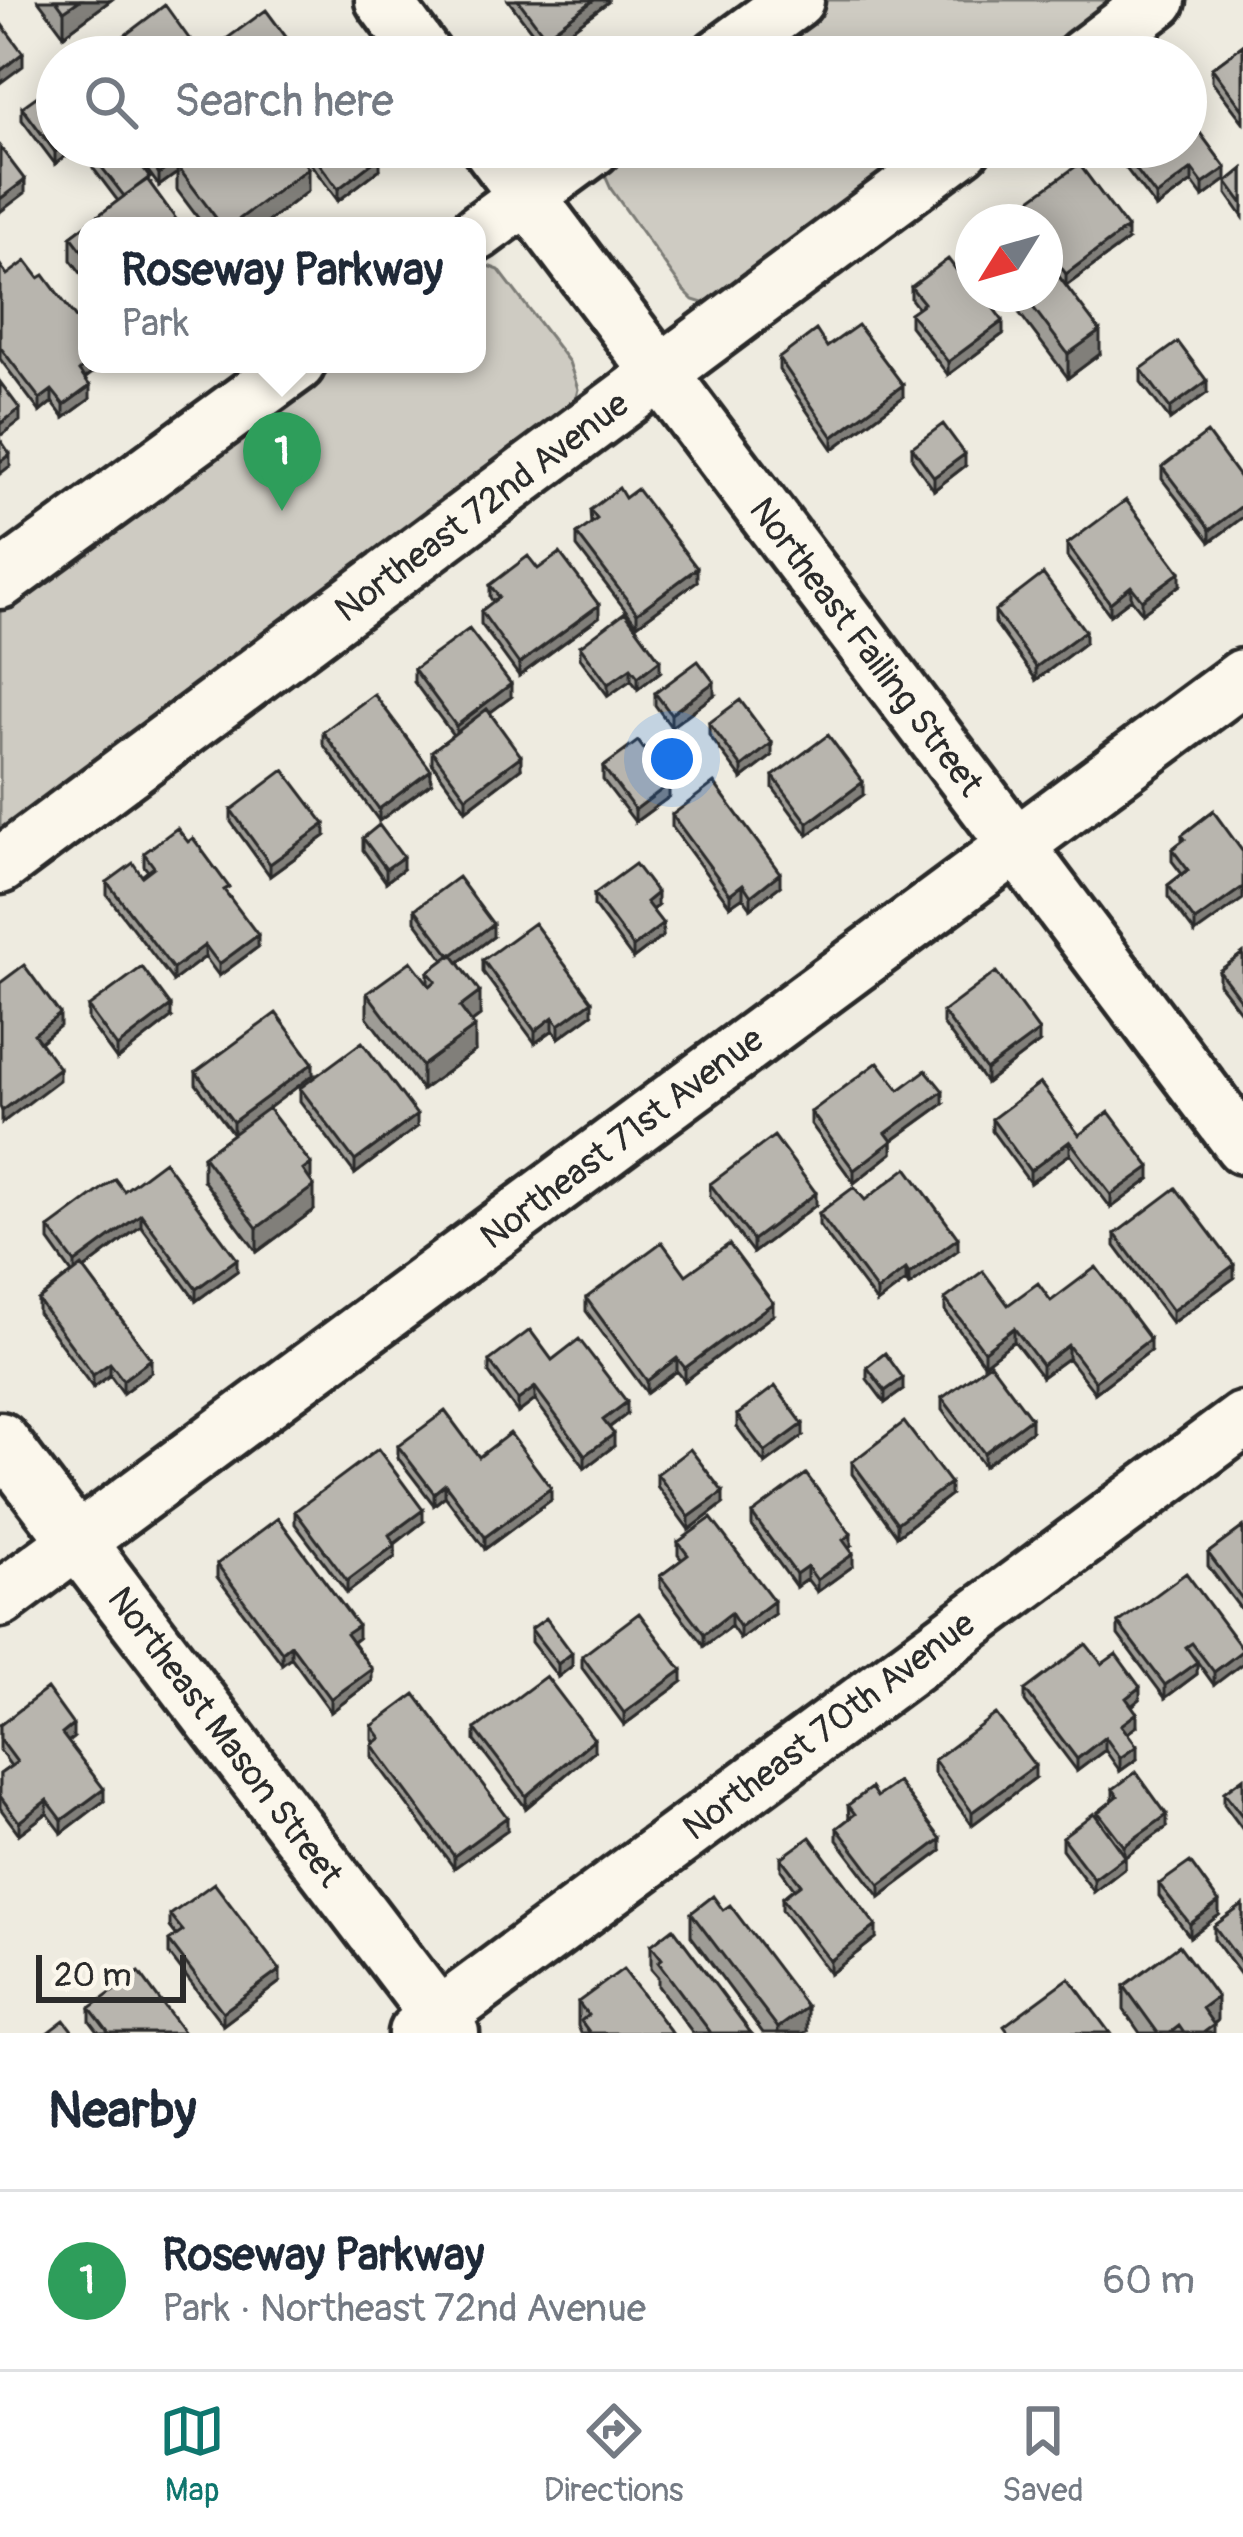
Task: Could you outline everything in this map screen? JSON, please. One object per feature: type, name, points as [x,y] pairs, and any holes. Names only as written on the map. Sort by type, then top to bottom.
[{"type":"street","points":[[383,0],[410,36]]},
{"type":"street","points":[[747,36],[796,0]]},
{"type":"street","points":[[1111,36],[1158,0]]},
{"type":"street","name":"Northeast Failing Street","points":[[506,168],[1243,1146]]},
{"type":"street","points":[[486,227],[566,168]]},
{"type":"street","name":"Northeast 72nd Avenue","points":[[0,866],[935,168]]},
{"type":"street","points":[[0,581],[285,373]]},
{"type":"street","name":"Northeast 71st Avenue","points":[[0,1599],[1243,677]]},
{"type":"street","name":"Northeast 70th Avenue","points":[[435,2028],[1243,1420]]},
{"type":"street","name":"Northeast Mason Street","points":[[0,1440],[435,2028]]},
{"type":"shaded area","points":[[817,0],[1125,0],[1077,36],[768,36]]},
{"type":"shaded area","points":[[899,168],[709,305],[684,291],[603,171]]},
{"type":"shaded area","points":[[486,265],[499,270],[569,362],[578,389],[573,409],[0,837],[0,601],[312,373],[486,373]]},
{"type":"building","points":[[56,0],[80,0],[64,11]]},
{"type":"building","points":[[518,0],[594,0],[545,36]]},
{"type":"building","points":[[165,5],[187,36],[124,36]]},
{"type":"building","points":[[266,10],[285,36],[230,36]]},
{"type":"building","points":[[0,22],[23,53],[0,71]]},
{"type":"building","points":[[1243,45],[1243,110],[1212,68]]},
{"type":"building","points":[[36,97],[36,126],[22,107]]},
{"type":"building","points":[[1207,142],[1226,168],[1203,184],[1192,169],[1156,196],[1135,168],[1207,168]]},
{"type":"building","points":[[0,147],[25,180],[0,199]]},
{"type":"building","points":[[102,168],[143,168],[150,178],[124,196]]},
{"type":"building","points":[[178,168],[308,168],[242,217],[215,217]]},
{"type":"building","points":[[322,168],[366,168],[338,189]]},
{"type":"building","points":[[1073,168],[1082,168],[1127,228],[1066,274],[1063,204],[1024,204]]},
{"type":"building","points":[[1243,169],[1243,204],[1227,182]]},
{"type":"building","points":[[147,179],[174,217],[96,217]]},
{"type":"building","points":[[948,259],[955,268],[955,312],[996,312],[1003,321],[948,362],[910,313],[924,303],[911,287]]},
{"type":"building","points":[[26,261],[39,278],[44,275],[78,321],[78,373],[90,386],[64,405],[52,390],[40,399],[0,347],[0,265],[7,275]]},
{"type":"building","points":[[1063,282],[1100,331],[1068,354],[1036,312],[1063,312]]},
{"type":"building","points":[[858,325],[903,385],[833,437],[779,358],[816,330],[827,347]]},
{"type":"building","points":[[1178,342],[1207,381],[1170,408],[1141,369]]},
{"type":"building","points":[[0,382],[20,409],[0,424]]},
{"type":"building","points":[[943,424],[965,454],[934,477],[912,447]]},
{"type":"building","points":[[1207,433],[1243,482],[1243,505],[1210,530],[1162,467]]},
{"type":"building","points":[[0,439],[10,454],[0,462]]},
{"type":"building","points":[[619,488],[625,498],[637,489],[697,568],[637,613],[577,534],[597,519],[590,510]]},
{"type":"building","points":[[1126,500],[1180,572],[1142,600],[1131,586],[1110,603],[1067,544]]},
{"type":"building","points":[[560,553],[599,605],[519,664],[481,611],[499,597],[490,585],[528,556],[538,569]]},
{"type":"building","points":[[1043,574],[1085,631],[1036,667],[995,611]]},
{"type":"building","points":[[625,612],[660,660],[638,677],[631,668],[608,684],[580,646]]},
{"type":"building","points":[[469,629],[511,684],[456,726],[414,669]]},
{"type":"building","points":[[698,661],[714,682],[671,714],[655,693]]},
{"type":"building","points":[[374,694],[431,770],[379,809],[323,732]]},
{"type":"building","points":[[740,700],[772,743],[742,767],[709,723]]},
{"type":"building","points":[[487,709],[521,756],[466,797],[432,751]]},
{"type":"building","points":[[828,735],[863,782],[808,823],[773,776]]},
{"type":"building","points":[[638,741],[669,784],[635,810],[603,767]]},
{"type":"building","points":[[284,770],[325,824],[270,864],[231,810]]},
{"type":"building","points":[[714,783],[780,873],[751,896],[743,884],[730,894],[672,815]]},
{"type":"building","points":[[1213,811],[1243,852],[1243,887],[1195,921],[1168,885],[1188,870],[1172,849]]},
{"type":"building","points":[[379,825],[403,857],[386,869],[363,838]]},
{"type":"building","points":[[177,828],[188,842],[193,838],[258,935],[219,964],[205,945],[173,969],[107,882],[133,863],[142,876],[154,867],[144,853]]},
{"type":"building","points":[[635,864],[657,893],[646,902],[663,924],[633,947],[594,894]]},
{"type":"building","points":[[458,877],[493,924],[451,956],[415,909]]},
{"type":"building","points":[[534,923],[592,1001],[559,1025],[553,1017],[535,1031],[483,960]]},
{"type":"building","points":[[1243,953],[1243,1003],[1219,971]]},
{"type":"building","points":[[452,954],[480,992],[460,1007],[475,1027],[422,1066],[367,993],[411,961],[430,986],[436,981],[428,972]]},
{"type":"building","points":[[24,965],[60,1014],[34,1034],[59,1068],[2,1111],[0,983]]},
{"type":"building","points":[[142,967],[171,1006],[117,1047],[88,1007]]},
{"type":"building","points":[[996,972],[1039,1031],[986,1070],[943,1012]]},
{"type":"building","points":[[276,1013],[313,1063],[233,1122],[196,1072]]},
{"type":"building","points":[[362,1042],[417,1115],[355,1161],[300,1088]]},
{"type":"building","points":[[878,1062],[899,1090],[926,1070],[943,1091],[886,1133],[892,1141],[854,1170],[811,1112]]},
{"type":"building","points":[[1040,1083],[1079,1135],[1109,1112],[1150,1167],[1111,1195],[1070,1141],[1030,1171],[992,1119]]},
{"type":"building","points":[[268,1108],[311,1164],[303,1170],[314,1186],[257,1228],[203,1156]]},
{"type":"building","points":[[774,1136],[816,1193],[753,1240],[710,1184]]},
{"type":"building","points":[[164,1161],[237,1259],[196,1289],[141,1214],[75,1263],[49,1228],[115,1179],[124,1191]]},
{"type":"building","points":[[907,1168],[958,1238],[877,1291],[819,1213],[854,1187],[865,1200]]},
{"type":"building","points":[[1176,1188],[1234,1265],[1172,1311],[1115,1234]]},
{"type":"building","points":[[662,1242],[686,1275],[729,1244],[773,1303],[685,1368],[677,1358],[647,1381],[586,1298]]},
{"type":"building","points":[[82,1266],[151,1359],[123,1380],[110,1363],[93,1375],[38,1300]]},
{"type":"building","points":[[1096,1267],[1150,1339],[1095,1381],[1068,1345],[1042,1365],[1014,1328],[984,1351],[945,1299],[983,1271],[1008,1305],[1038,1283],[1051,1301]]},
{"type":"building","points":[[530,1330],[552,1360],[579,1339],[627,1402],[603,1420],[614,1434],[585,1455],[535,1387],[518,1400],[489,1361]]},
{"type":"building","points":[[885,1353],[903,1378],[885,1391],[867,1367]]},
{"type":"building","points":[[990,1363],[1031,1418],[984,1453],[942,1398]]},
{"type":"building","points":[[775,1386],[803,1424],[765,1452],[737,1415]]},
{"type":"building","points":[[445,1411],[479,1457],[510,1433],[551,1488],[485,1537],[445,1484],[434,1493],[398,1446]]},
{"type":"building","points":[[904,1422],[950,1483],[897,1523],[852,1462]]},
{"type":"building","points":[[378,1449],[423,1510],[389,1535],[395,1545],[347,1581],[295,1511]]},
{"type":"building","points":[[690,1449],[723,1492],[689,1517],[657,1474]]},
{"type":"building","points":[[806,1474],[851,1534],[843,1540],[853,1554],[817,1580],[807,1566],[796,1574],[752,1514]]},
{"type":"building","points":[[278,1518],[358,1626],[346,1634],[372,1669],[331,1699],[291,1645],[282,1652],[217,1564]]},
{"type":"building","points":[[711,1518],[774,1601],[740,1627],[731,1613],[704,1634],[660,1576],[688,1555],[678,1542]]},
{"type":"building","points":[[1243,1527],[1243,1600],[1208,1553]]},
{"type":"building","points":[[1186,1573],[1243,1650],[1214,1672],[1192,1643],[1186,1647],[1197,1662],[1165,1685],[1118,1623]]},
{"type":"building","points":[[639,1613],[682,1670],[624,1713],[582,1656]]},
{"type":"building","points":[[546,1618],[572,1653],[558,1664],[531,1629]]},
{"type":"building","points":[[1086,1644],[1102,1664],[1116,1654],[1140,1687],[1126,1698],[1137,1713],[1121,1725],[1137,1746],[1120,1758],[1105,1737],[1077,1759],[1025,1690]]},
{"type":"building","points":[[546,1676],[594,1739],[526,1796],[475,1729]]},
{"type":"building","points":[[47,1689],[73,1725],[62,1734],[104,1789],[62,1820],[47,1800],[19,1822],[0,1796],[0,1774],[17,1762],[0,1739],[0,1725]]},
{"type":"building","points":[[415,1694],[507,1817],[454,1856],[372,1745],[381,1738],[372,1726]]},
{"type":"building","points":[[996,1714],[1035,1766],[972,1812],[934,1760]]},
{"type":"building","points":[[1136,1772],[1167,1815],[1124,1846],[1098,1812],[1118,1796],[1113,1789]]},
{"type":"building","points":[[1243,1778],[1243,1817],[1224,1792]]},
{"type":"building","points":[[898,1782],[941,1839],[880,1885],[837,1828],[855,1814],[848,1805],[871,1788],[877,1797]]},
{"type":"building","points":[[1094,1813],[1125,1856],[1094,1879],[1062,1837]]},
{"type":"building","points":[[810,1837],[876,1926],[830,1961],[782,1898],[801,1884],[781,1858]]},
{"type":"building","points":[[1190,1862],[1219,1902],[1190,1924],[1159,1884]]},
{"type":"building","points":[[214,1883],[280,1970],[223,2012],[169,1941],[183,1931],[170,1915]]},
{"type":"building","points":[[713,1896],[723,1910],[730,1905],[807,2007],[778,2028],[691,1913]]},
{"type":"building","points":[[1243,1905],[1243,1965],[1214,1926]]},
{"type":"building","points":[[673,1928],[751,2033],[711,2033],[658,1962],[662,1959],[651,1945]]},
{"type":"building","points":[[1179,1945],[1217,1997],[1202,2008],[1214,2025],[1203,2033],[1184,2033],[1179,2026],[1170,2033],[1158,2033],[1124,1986]]},
{"type":"building","points":[[623,1969],[672,2033],[590,2033],[581,2021],[588,2015],[578,2002]]},
{"type":"building","points":[[139,1972],[184,2033],[109,2033],[90,2008]]},
{"type":"building","points":[[1069,1978],[1110,2033],[1009,2033],[1004,2026]]},
{"type":"building","points":[[64,2020],[74,2033],[47,2033]]},
{"type":"place","name":"Roseway Parkway","points":[[282,511]]}]
